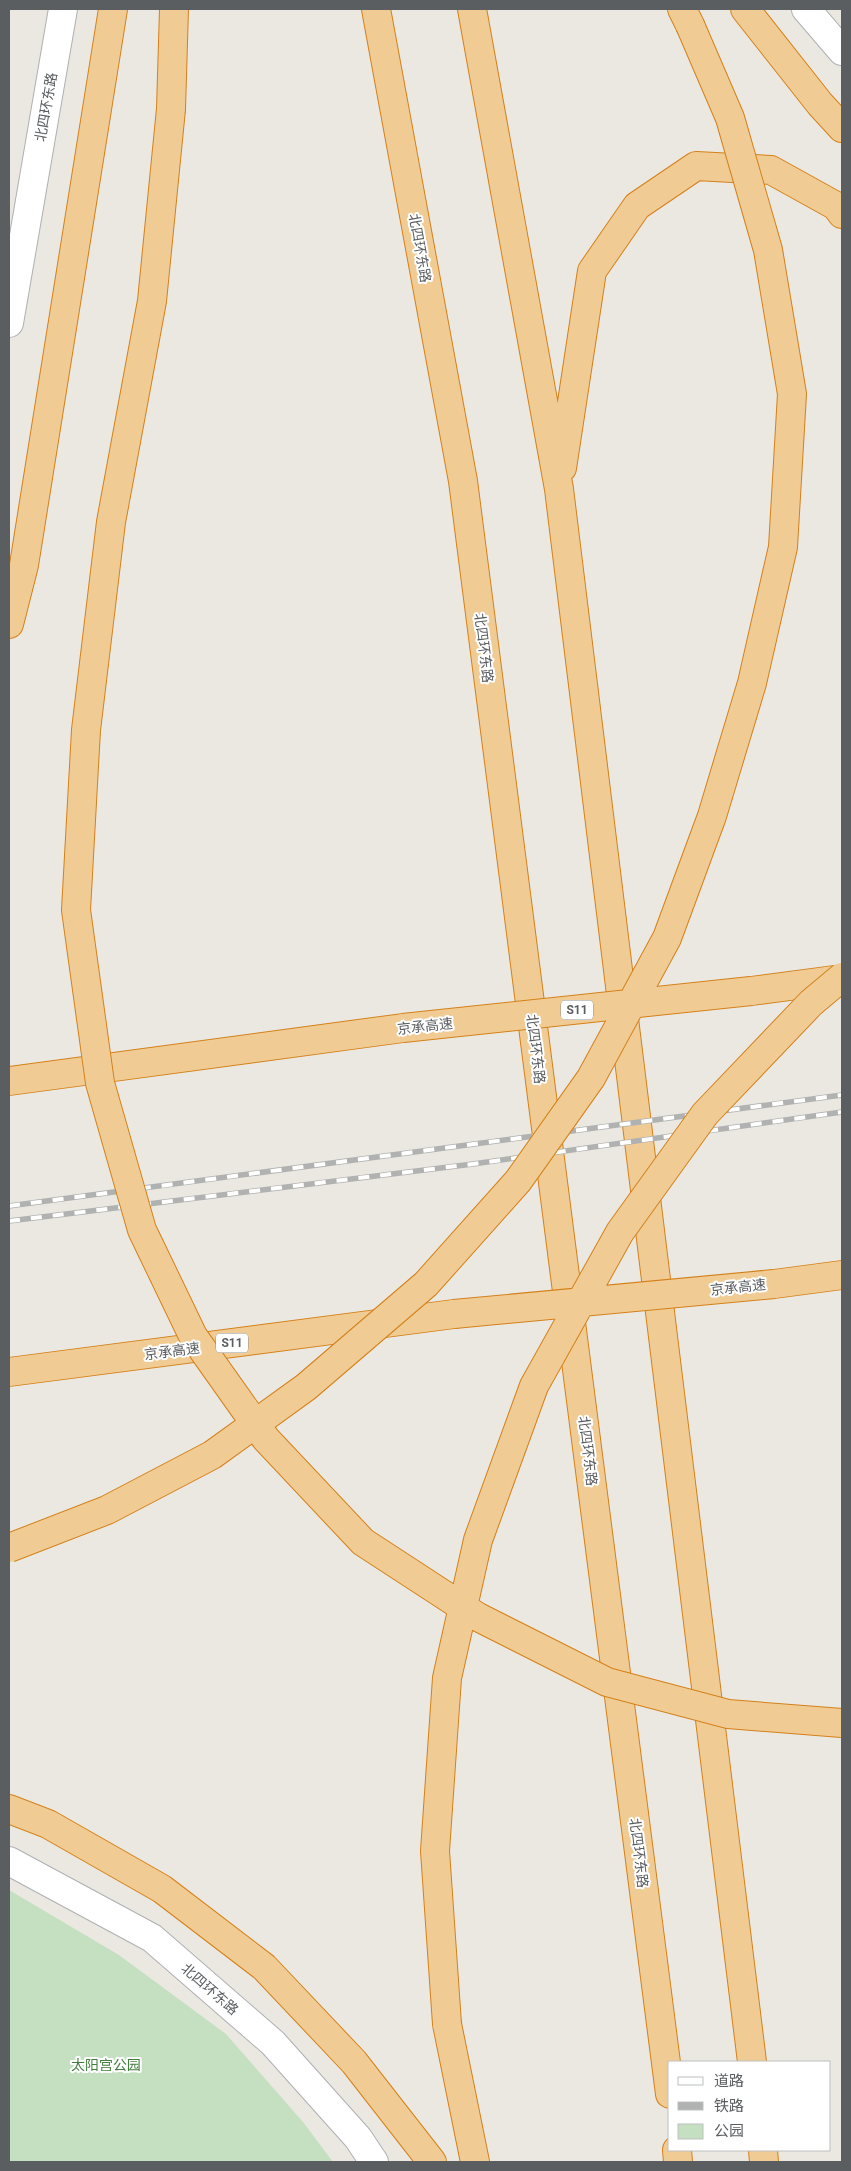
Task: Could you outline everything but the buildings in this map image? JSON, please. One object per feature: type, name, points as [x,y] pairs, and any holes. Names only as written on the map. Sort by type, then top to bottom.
[{"type":"highway","points":[[9,624],[24,565],[112,9]]},
{"type":"highway","points":[[174,9],[171,109],[152,301],[111,522],[86,730],[76,910],[100,1083],[142,1230],[193,1336],[260,1431],[363,1542],[478,1617],[607,1682],[728,1714],[842,1723]]},
{"type":"highway","name":"北四环东路","points":[[376,9],[463,481],[668,2078]]},
{"type":"highway","points":[[472,9],[559,489],[752,2061]]},
{"type":"highway","points":[[745,9],[842,128]]},
{"type":"highway","points":[[9,1548],[107,1510],[212,1456],[306,1387],[426,1284],[518,1181],[591,1078],[667,938],[712,816],[752,683],[783,547],[792,394],[768,250],[730,118],[686,17]]},
{"type":"highway","points":[[559,489],[592,270],[637,206],[696,166],[705,166],[771,170],[836,206],[842,214]]},
{"type":"highway","points":[[788,986],[842,965]]},
{"type":"highway","points":[[475,2162],[447,2024],[435,1851],[447,1678],[478,1540],[534,1386],[620,1232],[705,1114],[811,1003],[842,978]]},
{"type":"highway","name":"京承高速","points":[[9,1081],[403,1028],[750,991],[842,978]]},
{"type":"highway","name":"京承高速","points":[[9,1372],[454,1314],[774,1284],[842,1275]]},
{"type":"highway","points":[[9,1809],[48,1824],[162,1889],[264,1967],[354,2062],[432,2162]]},
{"type":"street","name":"北四环东路","points":[[9,323],[62,9]]},
{"type":"street","points":[[806,9],[842,51]]},
{"type":"street","name":"北四环东路","points":[[9,1861],[152,1938],[273,2043],[358,2138],[374,2162]]},
{"type":"green space","name":"太阳宫公园","points":[[9,1890],[119,1955],[226,2034],[303,2122],[333,2162],[9,2162]]},
{"type":"railway","points":[[9,1206],[842,1095]]},
{"type":"railway","points":[[9,1221],[473,1164],[842,1112]]}]
